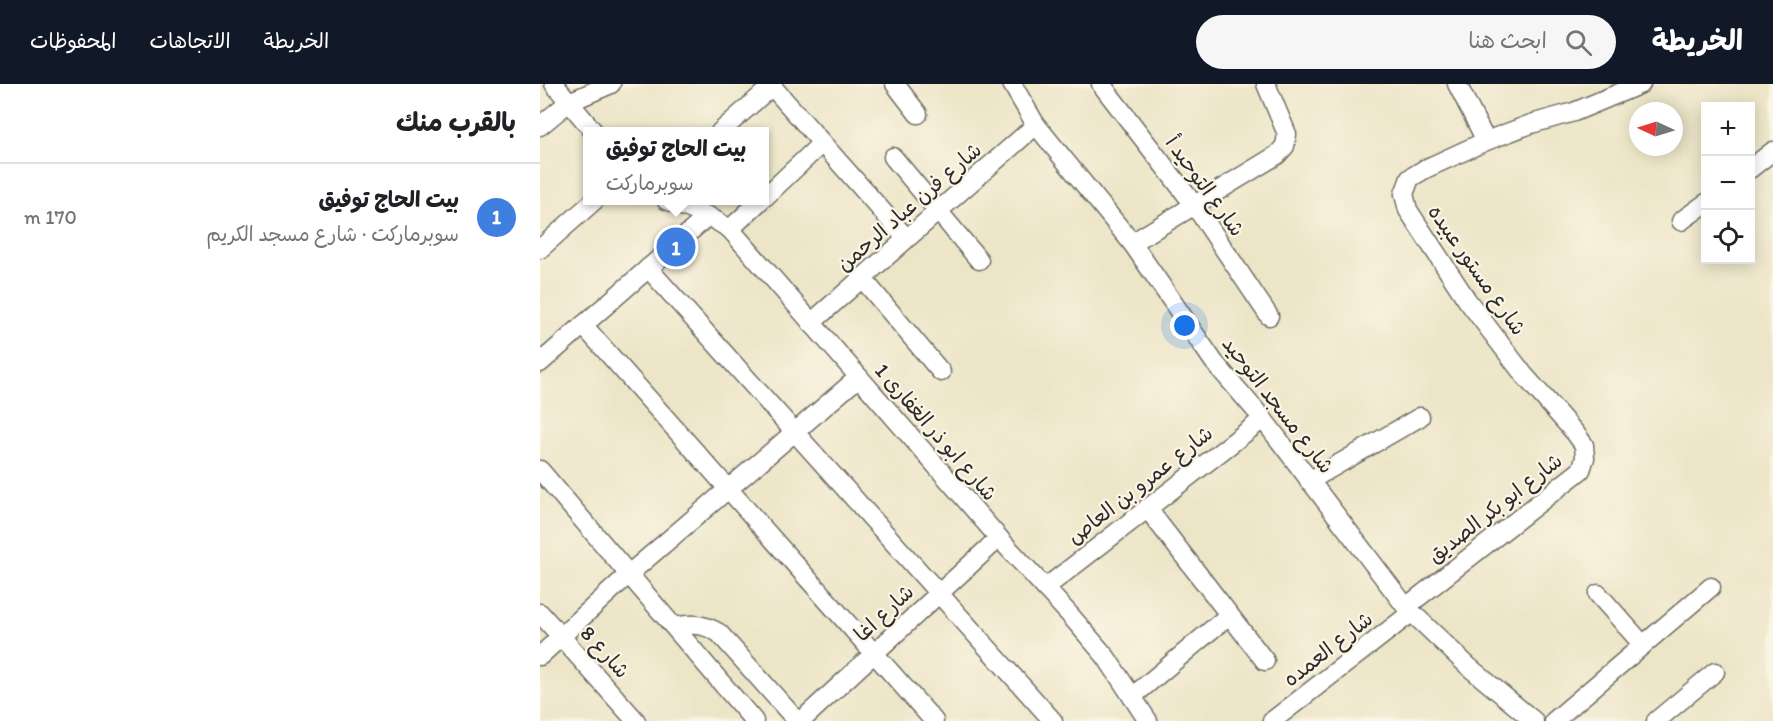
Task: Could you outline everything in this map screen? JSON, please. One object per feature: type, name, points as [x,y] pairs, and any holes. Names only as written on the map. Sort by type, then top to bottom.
[{"type":"street","points":[[554,84],[590,127]]},
{"type":"street","points":[[540,126],[569,102],[611,84]]},
{"type":"street","points":[[895,84],[918,114]]},
{"type":"street","name":"شارع مسجد التوحيد","points":[[1012,84],[1036,125],[1131,243],[1214,362],[1263,418],[1408,610],[1469,667],[1534,721]]},
{"type":"street","name":"شارع التوحيد أ","points":[[1101,84],[1195,206],[1269,316]]},
{"type":"street","points":[[1131,243],[1277,155],[1285,146],[1287,134],[1266,84]]},
{"type":"street","points":[[1457,84],[1486,141]]},
{"type":"street","name":"شارع مستور عبيده","points":[[1576,434],[1524,375],[1467,300],[1408,210],[1404,194],[1410,178],[1425,169],[1531,123],[1574,112],[1641,84]]},
{"type":"street","points":[[725,127],[771,85],[906,238]]},
{"type":"street","name":"شارع فرن عباد الرحمن","points":[[812,323],[1036,125]]},
{"type":"street","points":[[769,193],[822,143]]},
{"type":"street","points":[[1755,165],[1773,152]]},
{"type":"street","points":[[892,157],[979,260]]},
{"type":"street","points":[[540,249],[590,205]]},
{"type":"street","name":"شارع ابو ذر الغفارى 1","points":[[677,205],[708,216],[730,229],[999,538],[1106,657],[1138,713]]},
{"type":"street","points":[[730,229],[757,205]]},
{"type":"street","points":[[1681,221],[1701,207]]},
{"type":"street","points":[[540,363],[708,216]]},
{"type":"street","points":[[648,268],[1053,721]]},
{"type":"street","points":[[862,278],[940,372]]},
{"type":"street","points":[[583,325],[934,721]]},
{"type":"street","points":[[540,656],[630,573],[859,377]]},
{"type":"street","points":[[1310,481],[1420,417]]},
{"type":"street","name":"شارع عمرو بن العاص","points":[[1045,588],[1263,418]]},
{"type":"street","name":"شارع ابو بكر الصديق","points":[[1408,610],[1581,470],[1585,458],[1584,445],[1576,434]]},
{"type":"street","points":[[540,470],[754,721]]},
{"type":"street","points":[[1147,508],[1265,661]]},
{"type":"street","name":"شارع اغا","points":[[799,721],[999,538]]},
{"type":"street","points":[[1554,721],[1711,587]]},
{"type":"street","points":[[1598,594],[1643,645]]},
{"type":"street","name":"شارع العمده","points":[[1272,721],[1408,610]]},
{"type":"street","name":"شارع 8","points":[[540,613],[636,721]]},
{"type":"street","points":[[1138,713],[1229,615]]},
{"type":"street","points":[[675,627],[688,624],[705,625],[719,633],[799,721]]},
{"type":"street","points":[[1656,721],[1715,672]]},
{"type":"place","name":"بيت الحاج توفيق","points":[[676,247]]}]
